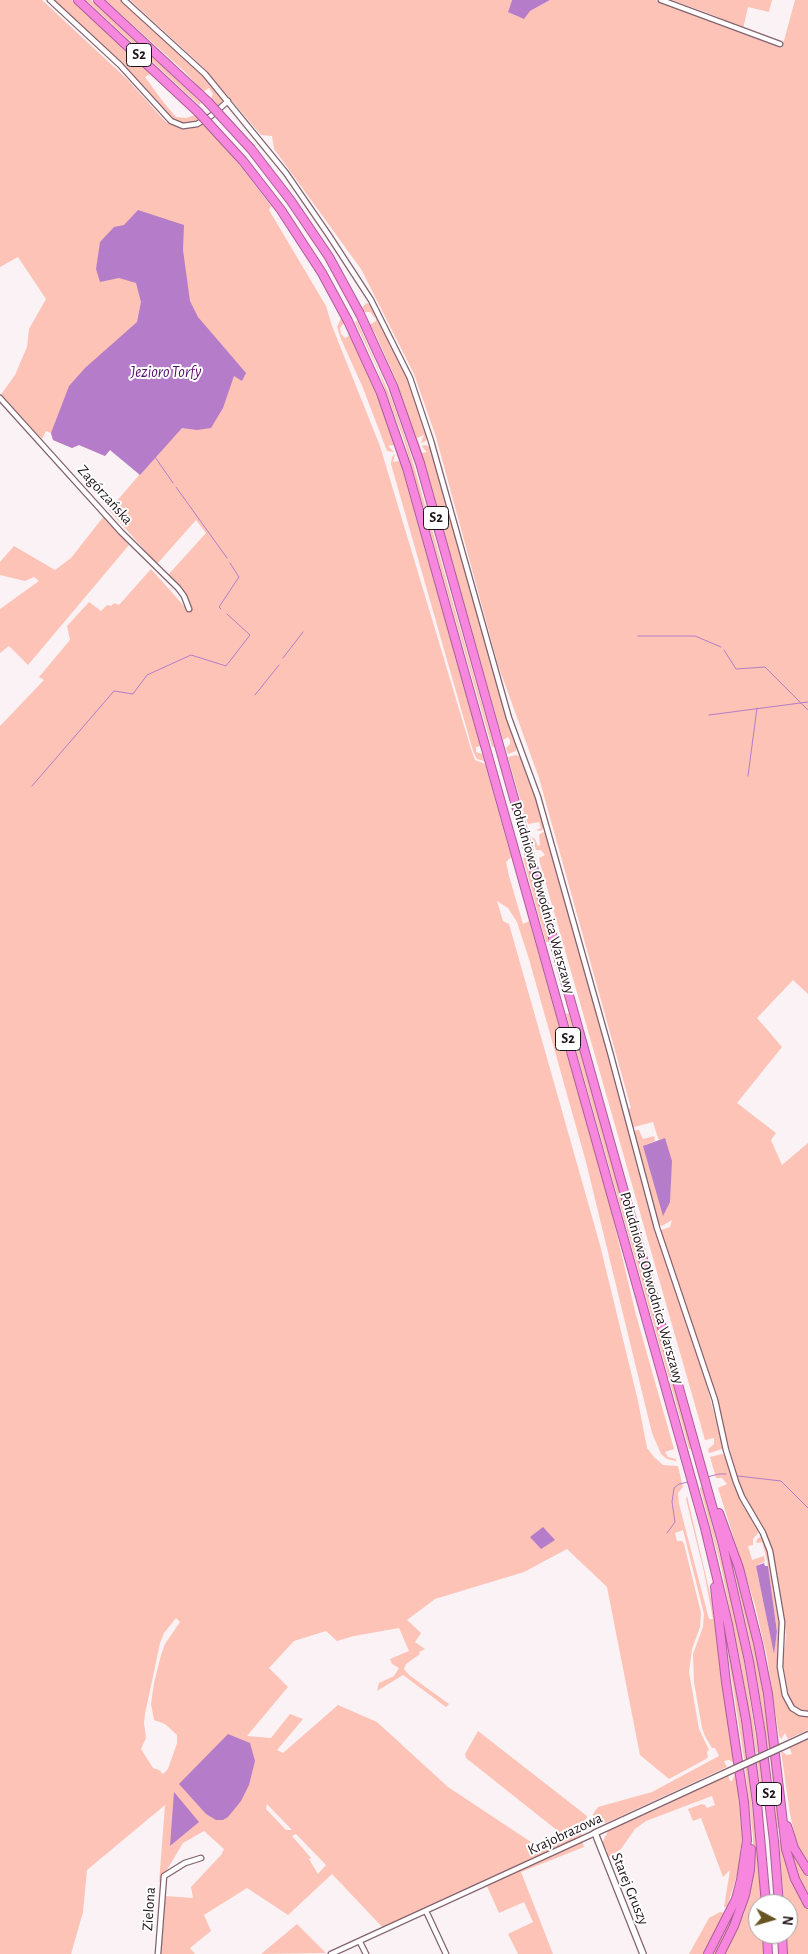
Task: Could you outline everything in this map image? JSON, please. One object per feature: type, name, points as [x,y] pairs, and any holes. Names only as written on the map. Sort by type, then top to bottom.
[{"type":"highway","name":"Południowa Obwodnica Warszawy","points":[[78,0],[198,112],[243,161],[281,210],[322,273],[348,321],[377,382],[403,454],[705,1528],[729,1631],[746,1720],[757,1803],[765,1894]]},
{"type":"highway","name":"Południowa Obwodnica Warszawy","points":[[98,0],[208,102],[251,150],[291,201],[329,257],[360,314],[389,377],[412,439],[709,1490],[737,1602],[753,1685],[770,1801],[778,1894]]},
{"type":"highway","points":[[709,1490],[724,1524],[739,1568],[755,1627],[768,1694],[786,1850],[790,1865],[808,1904]]},
{"type":"highway","points":[[705,1528],[719,1611],[727,1691],[750,1829],[750,1870],[741,1909],[720,1954]]},
{"type":"highway","points":[[708,1954],[729,1915],[741,1880],[747,1840],[742,1780]]},
{"type":"highway","points":[[782,1806],[794,1848],[808,1871]]},
{"type":"street","points":[[50,0],[120,64],[171,121],[184,126],[197,124],[211,116],[228,101]]},
{"type":"street","points":[[124,0],[196,65],[228,101],[294,185],[362,285],[404,363],[421,409],[509,718],[538,797],[610,1052],[657,1228],[715,1400],[726,1450],[736,1482],[742,1497],[763,1533],[770,1551],[782,1622],[780,1667],[785,1695],[792,1708],[800,1713],[808,1714]]},
{"type":"street","points":[[661,0],[780,44]]},
{"type":"street","name":"Zagórzańska","points":[[0,398],[121,532],[178,588],[184,596],[189,609]]},
{"type":"street","name":"Krajobrazowa","points":[[331,1954],[808,1735]]},
{"type":"street","name":"Starej Gruszy","points":[[596,1833],[643,1954]]},
{"type":"street","name":"Zielona","points":[[158,1954],[164,1876],[185,1863],[201,1858]]},
{"type":"street","points":[[426,1911],[446,1954]]},
{"type":"street","points":[[360,1942],[366,1954]]},
{"type":"shaded area","points":[[0,0],[42,0],[127,79],[165,121],[185,128],[203,123],[243,169],[271,206],[269,210],[326,306],[332,326],[380,446],[471,749],[475,760],[485,764],[511,857],[506,862],[509,876],[523,924],[529,921],[513,865],[607,1193],[636,1315],[674,1449],[665,1452],[668,1457],[676,1459],[676,1461],[667,1459],[661,1454],[652,1433],[586,1162],[529,959],[517,922],[508,908],[497,901],[503,921],[509,924],[600,1245],[638,1401],[647,1448],[663,1465],[678,1466],[683,1487],[678,1493],[679,1504],[709,1619],[713,1619],[704,1572],[686,1499],[687,1496],[712,1602],[722,1684],[735,1763],[729,1760],[724,1761],[727,1767],[606,1823],[594,1820],[593,1814],[598,1807],[652,1792],[719,1756],[715,1748],[712,1748],[702,1728],[694,1682],[693,1654],[703,1627],[704,1614],[683,1530],[675,1533],[677,1541],[682,1541],[684,1544],[701,1613],[700,1627],[692,1649],[689,1672],[699,1729],[709,1750],[706,1759],[669,1779],[640,1755],[607,1587],[567,1549],[524,1572],[435,1599],[407,1620],[421,1633],[415,1642],[425,1649],[406,1664],[404,1669],[409,1675],[449,1704],[446,1707],[403,1675],[377,1691],[379,1683],[394,1676],[399,1668],[392,1664],[390,1659],[409,1651],[399,1628],[337,1641],[326,1631],[294,1641],[269,1668],[288,1687],[247,1736],[271,1738],[290,1714],[303,1719],[277,1750],[283,1753],[338,1705],[377,1722],[448,1787],[540,1848],[568,1839],[466,1758],[465,1754],[478,1731],[587,1816],[581,1837],[584,1847],[521,1872],[553,1954],[518,1954],[508,1934],[533,1922],[524,1902],[499,1913],[486,1884],[385,1930],[332,1874],[288,1915],[247,1888],[204,1915],[211,1931],[190,1948],[195,1954],[161,1954],[165,1896],[193,1898],[191,1887],[221,1855],[224,1849],[204,1831],[183,1843],[159,1883],[165,1805],[87,1870],[83,1912],[71,1954],[0,1954],[0,726],[44,680],[39,677],[70,640],[67,626],[89,602],[101,611],[107,605],[111,606],[114,603],[119,605],[151,569],[184,606],[188,599],[168,575],[206,533],[196,520],[157,564],[109,510],[140,474],[110,450],[105,456],[79,445],[72,448],[53,440],[51,433],[46,431],[42,439],[0,396],[15,375],[27,347],[29,329],[46,299],[18,257],[0,267]],"holes":[[[176,1618],[180,1622],[165,1644],[161,1655],[151,1704],[154,1720],[165,1724],[177,1735],[177,1743],[168,1769],[163,1774],[153,1768],[141,1749],[146,1738],[145,1714],[160,1643],[164,1633]],[[267,1804],[292,1830],[286,1830],[266,1809]],[[296,1834],[326,1865],[318,1874],[309,1859],[311,1858],[292,1836]]]},
{"type":"shaded area","points":[[52,0],[72,0],[186,105],[185,107],[150,74],[145,77],[176,117],[186,118],[195,115],[200,120],[180,123],[170,117],[133,75]]},
{"type":"shaded area","points":[[86,0],[91,0],[201,103],[199,105]]},
{"type":"shaded area","points":[[105,0],[121,0],[197,69],[223,99],[222,103],[218,107],[211,99],[213,94],[209,88],[203,92],[185,72]]},
{"type":"shaded area","points":[[130,0],[512,0],[508,12],[530,11],[550,0],[655,0],[782,48],[795,0],[808,0],[808,994],[793,980],[757,1018],[782,1047],[737,1103],[776,1133],[771,1140],[782,1165],[808,1143],[808,1712],[801,1711],[794,1706],[788,1694],[783,1664],[786,1635],[784,1615],[772,1548],[740,1490],[720,1412],[661,1233],[661,1230],[670,1227],[672,1220],[662,1226],[658,1224],[633,1133],[639,1130],[643,1139],[654,1136],[655,1141],[643,1146],[665,1138],[659,1140],[653,1122],[634,1127],[631,1126],[627,1110],[631,1108],[539,778],[498,665],[436,437],[414,374],[361,269],[274,149],[272,136],[261,135],[203,67]]},
{"type":"shaded area","points":[[671,0],[772,0],[769,12],[748,7],[743,29],[713,15]]},
{"type":"shaded area","points":[[367,303],[372,305],[405,372],[428,435],[426,441],[421,443],[424,435],[417,438],[422,453],[427,452],[422,446],[431,447],[467,578],[517,746],[516,751],[508,754],[506,748],[510,744],[510,740],[508,737],[503,740],[421,453],[397,382],[375,333],[368,323],[371,324],[376,319],[370,312],[365,312],[362,307]]},
{"type":"shaded area","points":[[341,318],[344,323],[340,328],[341,334],[345,338],[350,333],[380,403],[400,461],[481,746],[476,747],[476,752],[482,754],[484,761],[477,759],[473,751],[391,464],[392,457],[395,454],[393,462],[399,461],[394,445],[388,446],[394,452],[387,451],[363,388],[341,339],[337,327]]},
{"type":"shaded area","points":[[357,321],[392,400],[410,452],[494,747],[492,747],[404,440],[378,370],[355,322]]},
{"type":"shaded area","points":[[104,516],[129,545],[28,665],[9,646],[0,653],[0,609],[39,581],[34,577],[25,581],[0,575],[0,562],[14,546],[55,570],[71,558]]},
{"type":"shaded area","points":[[516,755],[521,757],[536,797],[545,826],[541,831],[536,830],[541,828],[539,822],[528,824],[523,809],[508,757]]},
{"type":"shaded area","points":[[543,832],[547,835],[567,905],[638,1170],[704,1375],[722,1445],[722,1449],[709,1453],[708,1449],[714,1444],[714,1438],[705,1440],[540,863],[539,858],[545,855],[541,850],[536,850],[532,837],[538,846],[540,845],[539,835]]},
{"type":"shaded area","points":[[526,857],[549,942],[546,942],[523,858]]},
{"type":"shaded area","points":[[569,1013],[692,1449],[689,1449],[566,1014]]},
{"type":"shaded area","points":[[722,1454],[727,1457],[733,1483],[741,1502],[758,1529],[758,1533],[753,1539],[753,1545],[748,1546],[752,1560],[764,1556],[765,1561],[756,1566],[774,1652],[777,1632],[767,1560],[762,1542],[756,1543],[760,1537],[764,1539],[770,1558],[779,1612],[779,1673],[784,1701],[793,1713],[808,1717],[808,1730],[788,1739],[785,1733],[781,1739],[779,1736],[767,1657],[755,1605],[718,1488],[727,1484],[722,1478],[716,1478],[710,1457]]},
{"type":"shaded area","points":[[702,1487],[728,1586],[744,1661],[758,1752],[756,1753],[740,1659],[721,1567],[700,1488]]},
{"type":"shaded area","points":[[731,1557],[740,1582],[757,1657],[771,1747],[768,1748],[752,1650]]},
{"type":"shaded area","points":[[726,1642],[747,1758],[744,1759]]},
{"type":"shaded area","points":[[808,1738],[808,1865],[797,1845],[790,1814],[781,1751],[787,1755],[792,1754],[789,1747]]},
{"type":"shaded area","points":[[772,1755],[780,1828],[777,1828],[770,1756]]},
{"type":"shaded area","points":[[760,1761],[765,1801],[762,1802],[757,1762]]},
{"type":"shaded area","points":[[748,1767],[761,1894],[749,1894],[753,1878],[753,1837],[745,1768]]},
{"type":"shaded area","points":[[736,1771],[742,1837],[738,1872],[727,1907],[724,1907],[730,1870],[723,1877],[701,1818],[693,1821],[688,1809],[702,1804],[707,1808],[715,1805],[712,1796],[646,1821],[635,1829],[621,1849],[607,1858],[607,1850],[601,1845],[609,1829],[728,1775],[730,1781],[732,1781]]},
{"type":"shaded area","points":[[779,1840],[782,1840],[792,1882],[798,1894],[783,1894]]},
{"type":"shaded area","points":[[794,1853],[808,1878],[808,1895],[797,1872],[792,1854]]},
{"type":"shaded area","points":[[745,1878],[735,1917],[717,1954],[712,1954],[733,1914]]},
{"type":"shaded area","points":[[798,1894],[808,1910],[808,1954],[787,1954],[786,1944],[798,1944]]},
{"type":"shaded area","points":[[748,1898],[748,1944],[764,1944],[764,1954],[724,1954],[744,1914]]},
{"type":"shaded area","points":[[720,1912],[726,1913],[703,1954],[689,1954],[709,1918]]},
{"type":"shaded area","points":[[297,1924],[326,1953],[261,1954]]},
{"type":"water","points":[[512,0],[550,0],[530,11],[524,19],[508,12]]},
{"type":"water","name":"Jezioro Torfy","points":[[138,210],[184,225],[183,250],[190,301],[198,317],[246,373],[242,381],[234,376],[223,408],[211,428],[197,430],[182,428],[140,475],[110,450],[105,456],[79,445],[72,448],[53,440],[51,433],[69,386],[85,368],[137,322],[141,302],[136,283],[119,278],[100,282],[96,269],[100,242],[114,227],[124,225]]},
{"type":"water","points":[[665,1138],[672,1161],[670,1202],[663,1216],[643,1146]]},
{"type":"water","points":[[543,1527],[555,1540],[541,1549],[530,1537]]},
{"type":"water","points":[[764,1563],[765,1566],[768,1566],[777,1632],[774,1654],[756,1566]]},
{"type":"water","points":[[228,1734],[250,1743],[255,1761],[249,1785],[241,1801],[228,1817],[223,1820],[216,1820],[206,1814],[179,1784]]},
{"type":"water","points":[[174,1792],[199,1822],[170,1846]]},
{"type":"waterway","points":[[155,457],[173,483]]},
{"type":"waterway","points":[[176,487],[227,558]]},
{"type":"waterway","points":[[221,609],[219,607],[239,577],[230,563]]},
{"type":"waterway","points":[[32,786],[114,691],[133,694],[147,675],[191,655],[226,666],[250,635],[227,614]]},
{"type":"waterway","points":[[283,658],[303,632]]},
{"type":"waterway","points":[[638,636],[695,636],[721,647]]},
{"type":"waterway","points":[[724,650],[736,669],[765,667],[808,710]]},
{"type":"waterway","points":[[255,695],[279,665]]},
{"type":"waterway","points":[[709,715],[808,702]]},
{"type":"waterway","points":[[748,776],[757,708]]},
{"type":"waterway","points":[[707,1477],[726,1474]]},
{"type":"waterway","points":[[738,1476],[781,1481],[808,1508]]},
{"type":"waterway","points":[[667,1533],[675,1522],[672,1502],[674,1488],[679,1484],[689,1482]]}]
